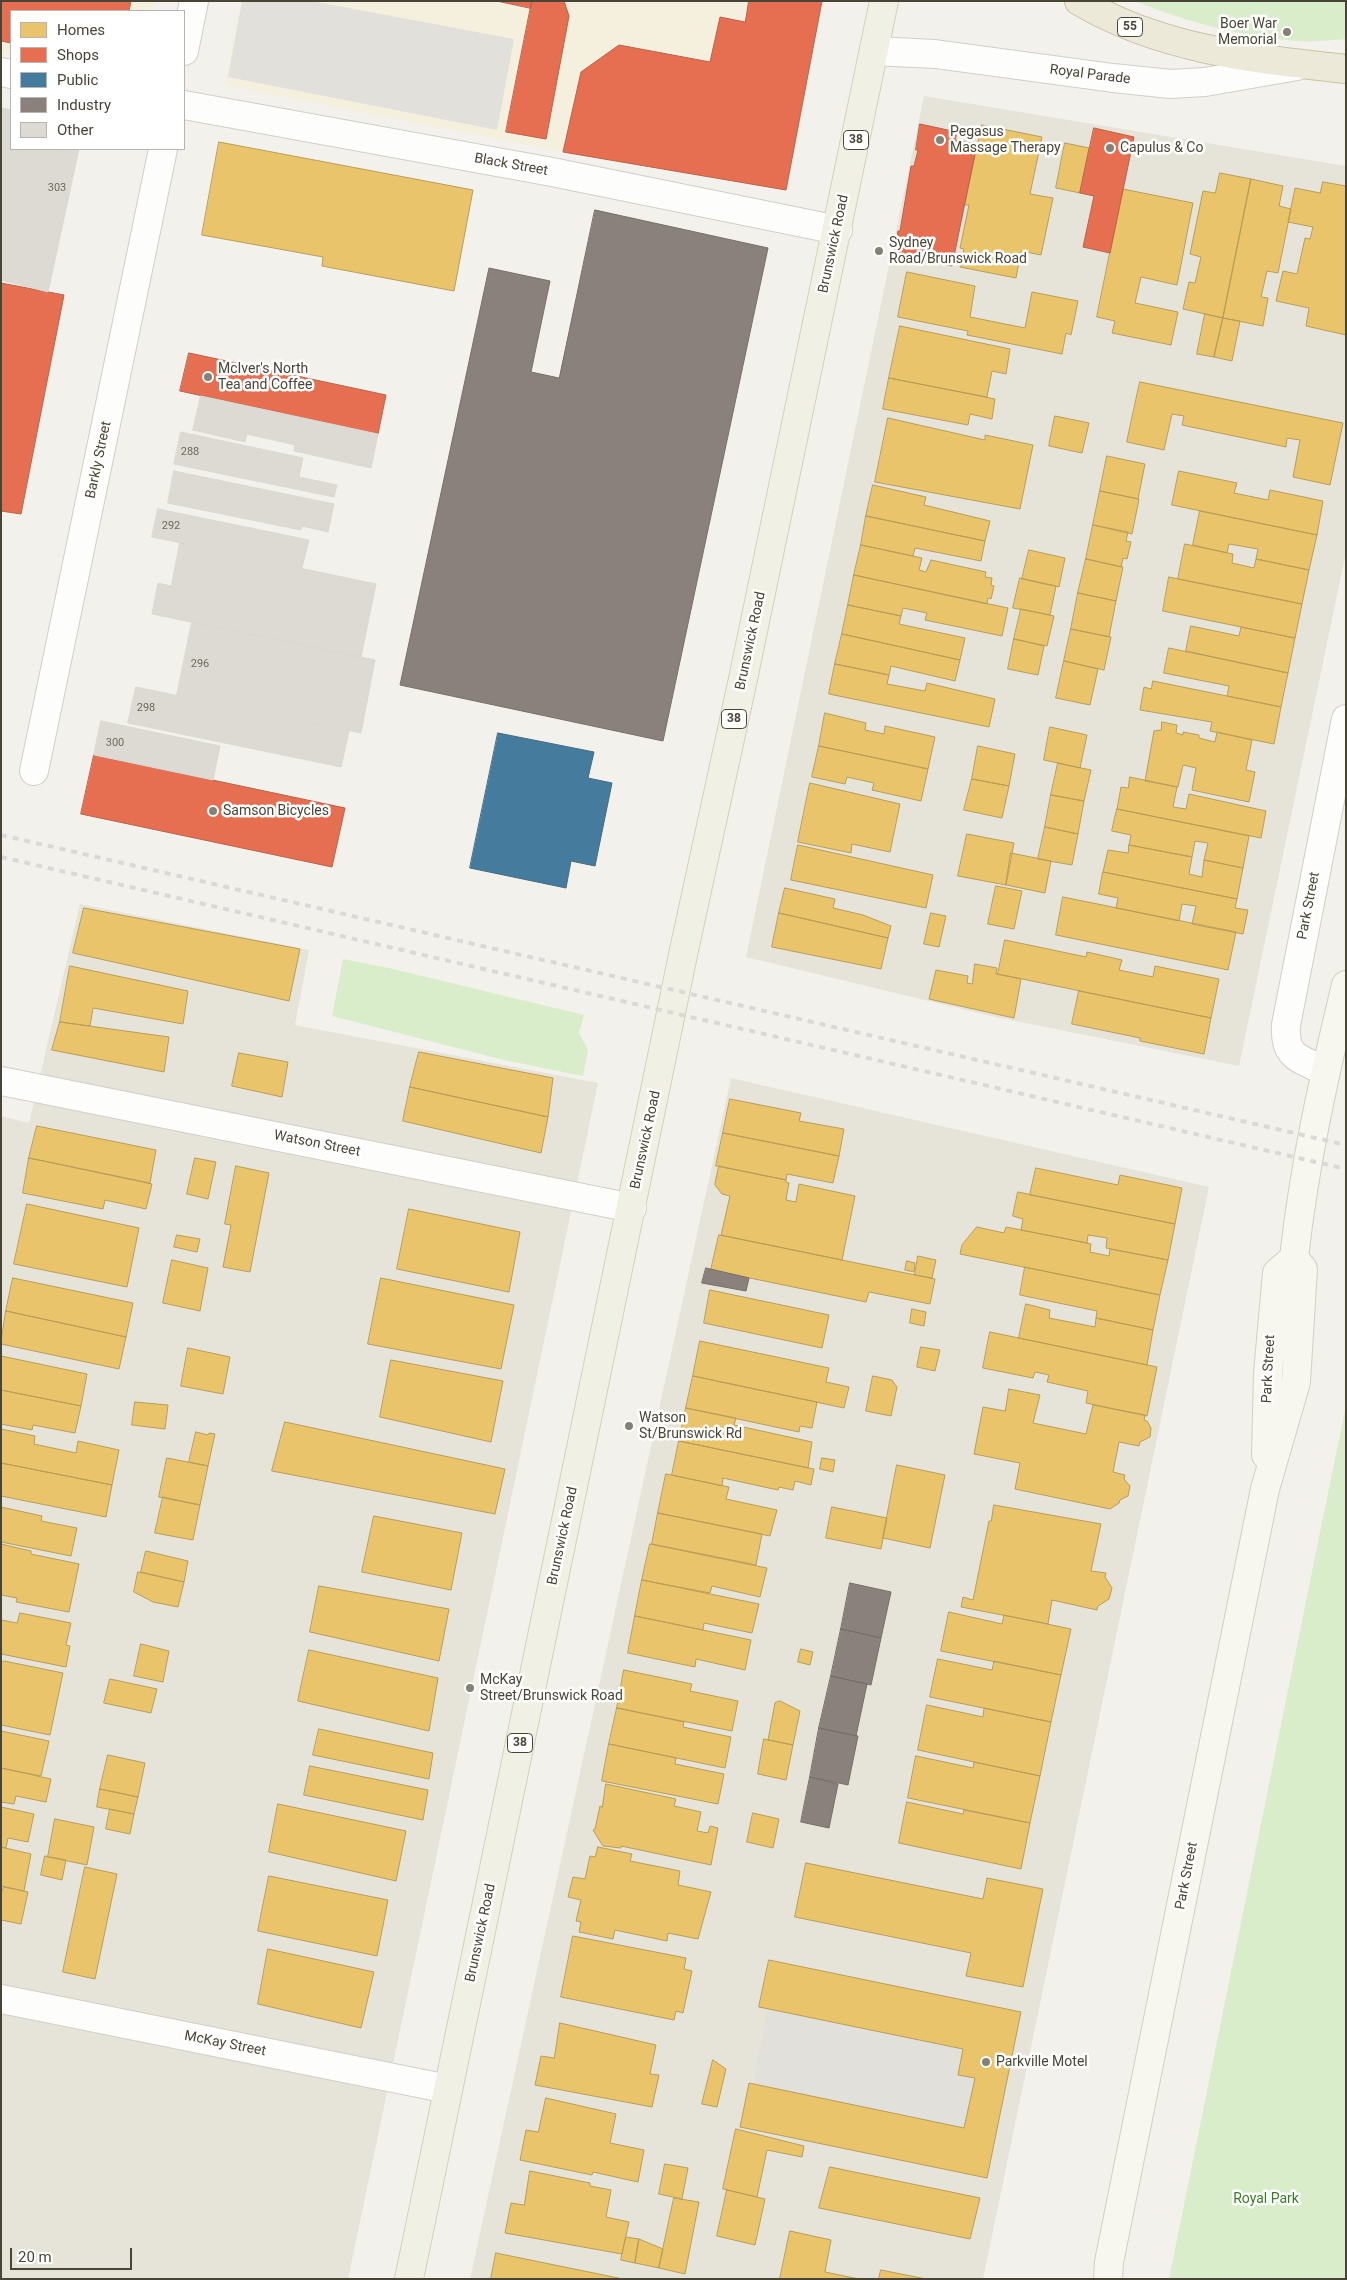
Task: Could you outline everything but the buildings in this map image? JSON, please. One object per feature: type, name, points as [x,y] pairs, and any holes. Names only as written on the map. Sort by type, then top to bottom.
[{"type":"highway","name":"Royal Parade","points":[[1079,1],[1136,30],[1184,45],[1306,65],[1346,69]]},
{"type":"main road","name":"Brunswick Road","points":[[409,2279],[684,950],[838,230],[884,1]]},
{"type":"street","points":[[185,46],[194,1]]},
{"type":"street","name":"Royal Parade","points":[[874,51],[935,54],[1171,84],[1205,82],[1306,65]]},
{"type":"street","name":"Black Street","points":[[185,105],[552,172],[838,230]]},
{"type":"street","name":"Barkly Street","points":[[34,771],[164,150]]},
{"type":"street","name":"Park Street","points":[[1325,1071],[1290,1051],[1287,1046],[1286,1033],[1346,720]]},
{"type":"street","name":"Park Street","points":[[1107,2273],[1265,1489],[1268,1389],[1277,1273],[1294,1258],[1300,1205],[1325,1071],[1346,985]]},
{"type":"street","name":"Watson Street","points":[[1,1081],[632,1208]]},
{"type":"street","name":"McKay Street","points":[[1,1999],[448,2089]]},
{"type":"shaded area","points":[[1,1],[155,1],[154,10],[10,10],[10,55],[1,53]]},
{"type":"shaded area","points":[[241,1],[822,1],[786,190],[563,152],[225,85]]},
{"type":"shaded area","points":[[242,1],[311,1],[514,39],[497,130],[228,77]]},
{"type":"shaded area","points":[[924,96],[1346,166],[1346,552],[1239,1066],[991,1016],[746,957]]},
{"type":"shaded area","points":[[80,904],[309,950],[295,1025],[598,1083],[348,2279],[1,2279],[1,1116],[29,1123]]},
{"type":"shaded area","points":[[731,1078],[1209,1187],[983,2279],[470,2279]]},
{"type":"shaded area","points":[[768,2009],[963,2049],[958,2074],[975,2078],[964,2128],[753,2084]]},
{"type":"green space","points":[[1135,1],[1339,1],[1346,3],[1346,39],[1306,41],[1237,33],[1175,16]]},
{"type":"green space","points":[[343,959],[389,968],[584,1015],[579,1033],[588,1050],[583,1076],[504,1060],[332,1016]]},
{"type":"green space","name":"Royal Park","points":[[1346,1406],[1346,2279],[1169,2279],[1321,1527]]},
{"type":"railway","points":[[1,835],[1346,1145]]},
{"type":"railway","points":[[1,857],[1346,1169]]},
{"type":"place","name":"Boer War Memorial","points":[[1287,32]]},
{"type":"place","name":"Pegasus Massage Therapy","points":[[940,140]]},
{"type":"place","name":"Capulus & Co","points":[[1110,148]]},
{"type":"place","name":"Sydney Road/Brunswick Road","points":[[879,251]]},
{"type":"place","name":"McIver's North Tea and Coffee","points":[[208,377]]},
{"type":"place","name":"Samson Bicycles","points":[[213,811]]},
{"type":"place","name":"Watson St/Brunswick Rd","points":[[629,1426]]},
{"type":"place","name":"McKay Street/Brunswick Road","points":[[470,1688]]},
{"type":"place","name":"Parkville Motel","points":[[986,2062]]}]
